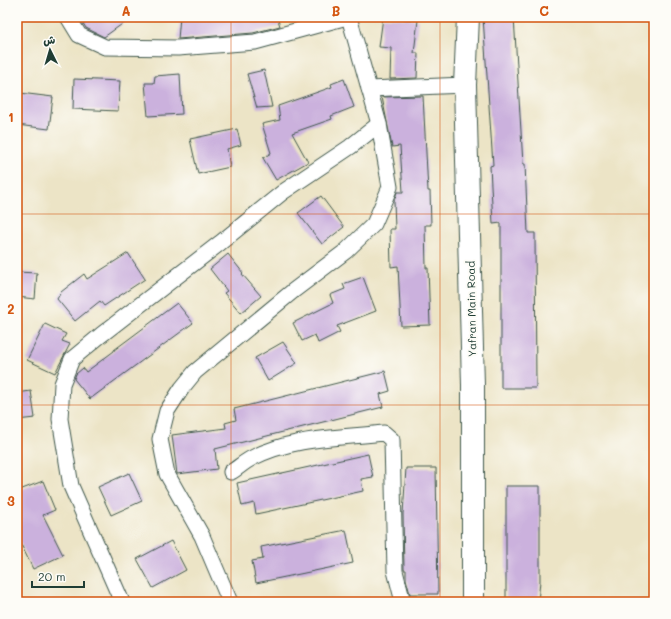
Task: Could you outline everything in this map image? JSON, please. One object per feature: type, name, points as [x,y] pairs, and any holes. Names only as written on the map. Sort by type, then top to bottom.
[{"type":"main road","name":"Yafran Main Road","points":[[468,17],[465,85],[473,385],[473,602]]},
{"type":"street","points":[[68,17],[79,35],[105,47],[178,48],[256,42],[348,17],[379,124],[390,187],[374,224],[346,251],[294,291],[195,372],[182,388],[167,411],[160,438],[167,474],[202,536],[230,602]]},
{"type":"street","points":[[369,89],[465,85]]},
{"type":"street","points":[[122,602],[71,486],[60,420],[62,384],[72,359],[283,192],[350,147],[379,124]]},
{"type":"street","points":[[231,472],[252,458],[287,445],[317,440],[384,433],[392,440],[395,571],[403,602]]},
{"type":"building","points":[[79,17],[132,17],[104,37],[86,28]]},
{"type":"building","points":[[180,17],[277,17],[280,26],[253,33],[178,39]]},
{"type":"building","points":[[383,17],[418,20],[414,53],[418,53],[417,78],[390,79],[391,48],[379,47]]},
{"type":"building","points":[[483,17],[514,17],[523,164],[525,164],[528,233],[535,233],[536,388],[501,388],[501,223],[493,224],[490,166],[493,165]]},
{"type":"building","points":[[264,70],[272,107],[257,108],[247,74]]},
{"type":"building","points":[[180,74],[182,114],[148,116],[145,83],[154,83],[155,76]]},
{"type":"building","points":[[74,79],[120,81],[118,111],[73,109]]},
{"type":"building","points":[[344,79],[354,107],[331,116],[332,119],[292,133],[308,162],[276,180],[263,158],[271,153],[262,124],[280,120],[278,106],[332,87],[331,84]]},
{"type":"building","points":[[20,93],[53,97],[49,129],[17,125]]},
{"type":"building","points":[[423,96],[428,191],[430,191],[431,225],[425,225],[430,325],[401,326],[398,266],[391,267],[390,229],[395,229],[394,201],[397,192],[403,192],[400,146],[392,147],[382,97]]},
{"type":"building","points":[[237,129],[241,145],[227,149],[230,167],[198,174],[190,139]]},
{"type":"building","points":[[321,196],[344,227],[322,244],[298,213]]},
{"type":"building","points":[[128,253],[145,279],[104,306],[100,301],[75,321],[57,299],[61,292],[84,274],[87,279]]},
{"type":"building","points":[[228,254],[243,273],[242,274],[261,296],[241,313],[224,293],[227,291],[210,269]]},
{"type":"building","points":[[17,272],[37,273],[35,299],[17,297]]},
{"type":"building","points":[[363,277],[376,311],[337,326],[340,332],[318,343],[315,335],[302,341],[293,323],[333,303],[330,295],[345,289],[343,284]]},
{"type":"building","points":[[177,303],[193,323],[90,399],[74,379],[76,374],[83,368],[86,372]]},
{"type":"building","points":[[45,324],[66,334],[62,341],[70,344],[55,373],[27,360]]},
{"type":"building","points":[[283,342],[297,363],[268,381],[255,358]]},
{"type":"building","points":[[385,371],[390,391],[380,394],[383,407],[215,449],[217,469],[177,474],[172,435],[226,428],[225,423],[236,420],[234,409]]},
{"type":"building","points":[[31,391],[35,418],[17,420],[17,393]]},
{"type":"building","points":[[368,454],[373,477],[361,479],[363,491],[256,514],[254,503],[242,506],[237,483]]},
{"type":"building","points":[[406,468],[436,468],[438,594],[410,594],[406,579],[406,570],[404,570],[403,514]]},
{"type":"building","points":[[129,473],[142,501],[111,515],[98,487]]},
{"type":"building","points":[[43,481],[55,510],[43,515],[63,555],[33,569],[17,536],[17,491]]},
{"type":"building","points":[[506,486],[540,486],[540,581],[538,602],[506,602]]},
{"type":"building","points":[[346,530],[353,563],[256,583],[252,561],[263,559],[261,547]]},
{"type":"building","points":[[171,541],[186,570],[153,588],[137,559]]}]
